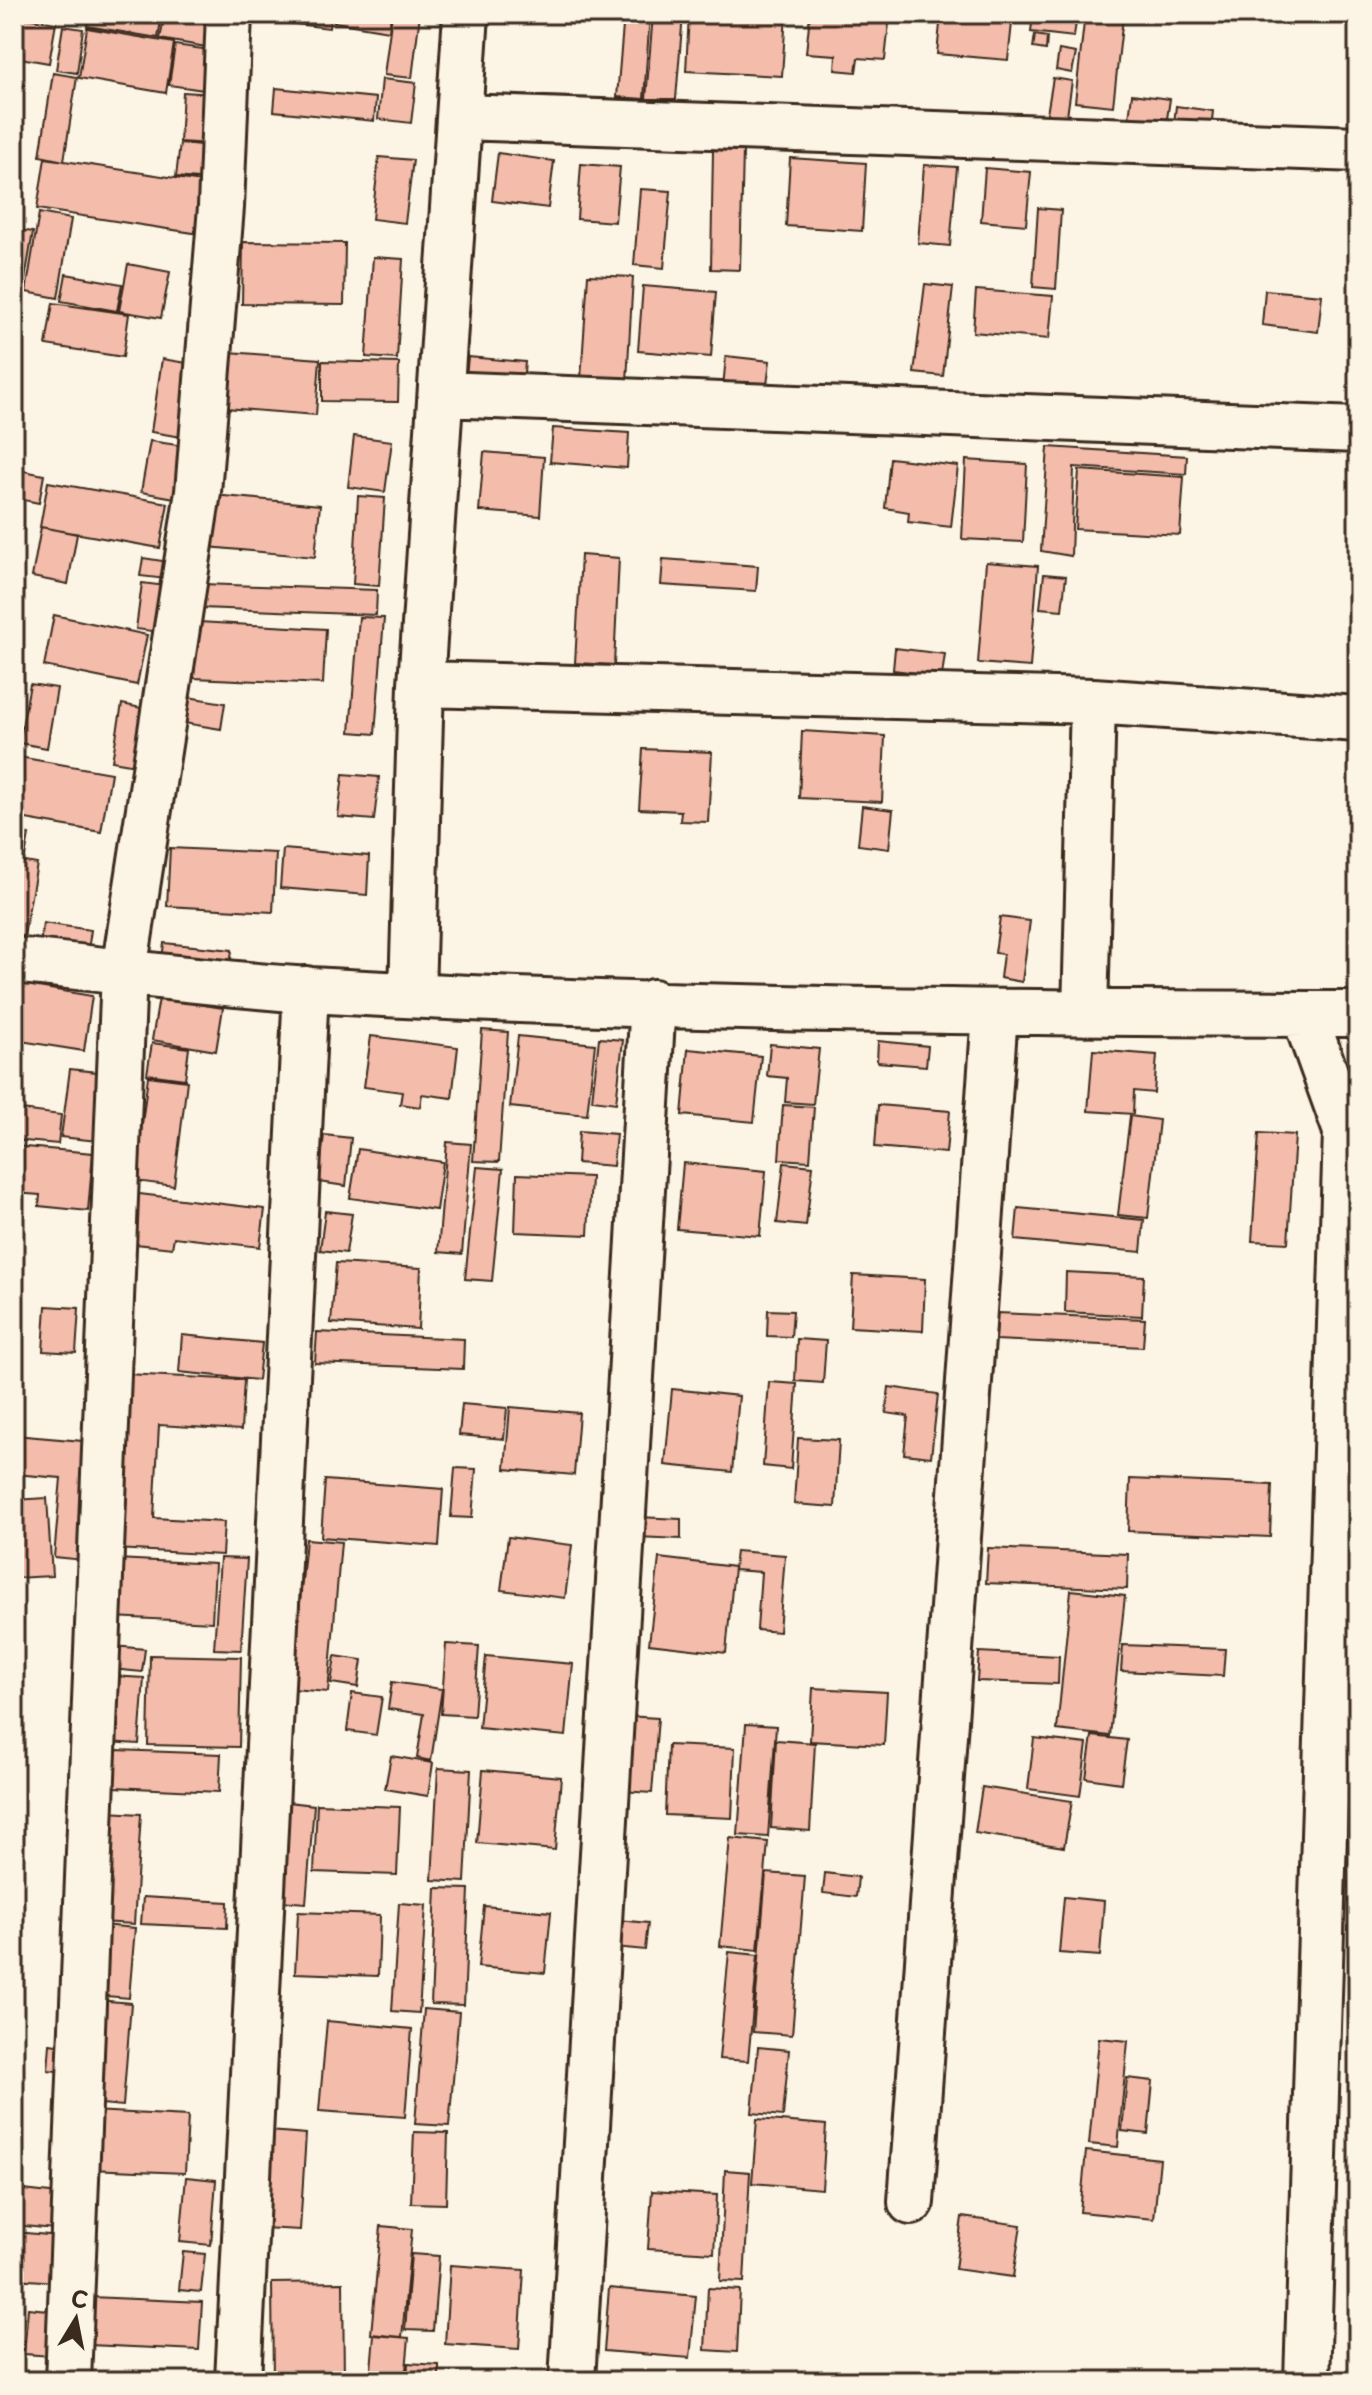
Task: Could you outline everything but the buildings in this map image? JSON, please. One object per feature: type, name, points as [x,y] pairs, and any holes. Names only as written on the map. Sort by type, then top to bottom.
[{"type":"street","points":[[68,2381],[124,971],[198,492],[221,207],[229,14]]},
{"type":"street","points":[[412,994],[421,684],[466,14]]},
{"type":"street","points":[[460,117],[1358,149]]},
{"type":"street","points":[[442,394],[1358,430]]},
{"type":"street","points":[[421,684],[1093,701],[1358,719]]},
{"type":"street","points":[[1085,1013],[1093,701]]},
{"type":"street","points":[[14,960],[306,989],[412,994],[995,1013],[1358,1014]]},
{"type":"street","points":[[238,2381],[306,989]]},
{"type":"street","points":[[572,2381],[653,1002]]},
{"type":"street","points":[[911,2202],[995,1013]]},
{"type":"street","points":[[1304,1014],[1346,1131],[1307,2381]]}]
